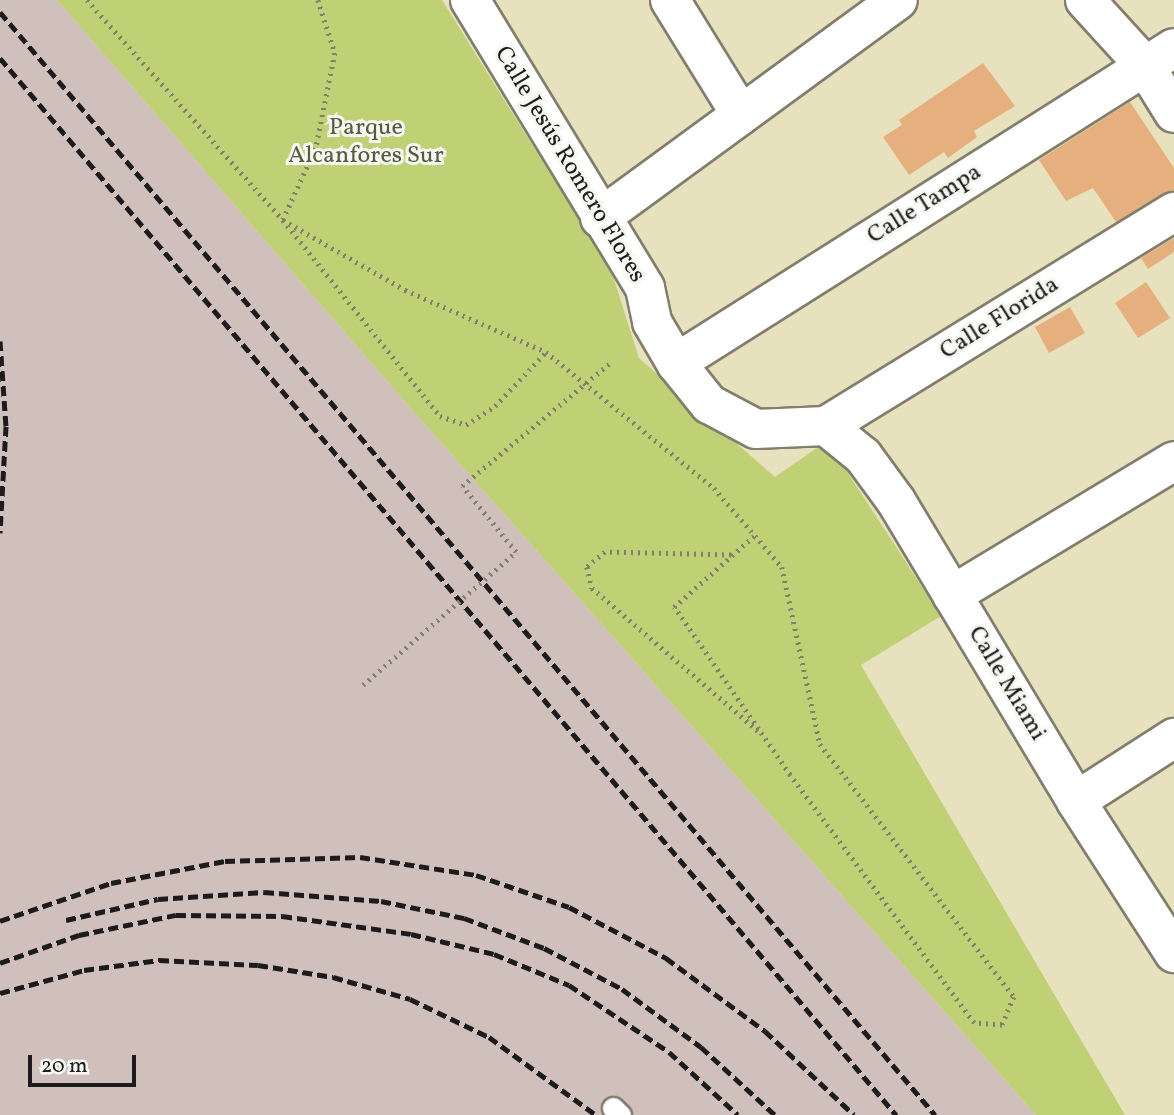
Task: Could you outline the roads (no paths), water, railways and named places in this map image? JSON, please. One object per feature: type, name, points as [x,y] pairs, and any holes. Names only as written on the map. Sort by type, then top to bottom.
[{"type":"street","name":"Calle Jesús Romero Flores","points":[[471,0],[600,218],[645,288],[652,322],[676,363],[709,404],[756,429],[826,426]]},
{"type":"street","points":[[670,0],[741,115]]},
{"type":"street","points":[[600,218],[898,0]]},
{"type":"street","points":[[1085,0],[1160,57],[1174,113]]},
{"type":"street","name":"Calle Tampa","points":[[676,363],[1160,57]]},
{"type":"street","name":"Calle Florida","points":[[826,426],[1174,212]]},
{"type":"street","name":"Calle Miami","points":[[826,426],[863,456],[952,595],[1076,801],[1174,953]]},
{"type":"street","points":[[952,595],[1174,461]]},
{"type":"street","points":[[1076,801],[1174,738]]},
{"type":"railway","points":[[0,12],[935,1115]]},
{"type":"railway","points":[[0,58],[896,1115]]},
{"type":"railway","points":[[0,341],[6,426],[0,533]]},
{"type":"railway","points":[[0,921],[111,883],[225,861],[360,857],[476,875],[569,907],[666,958],[765,1031],[854,1115]]},
{"type":"railway","points":[[66,920],[158,899],[264,892],[381,901],[464,918],[544,948],[622,989],[701,1047],[775,1115]]},
{"type":"railway","points":[[0,963],[79,935],[176,915],[282,916],[411,934],[494,954],[569,985],[669,1052],[738,1115]]},
{"type":"railway","points":[[0,993],[84,970],[159,960],[258,965],[333,977],[410,999],[489,1037],[596,1115]]},
{"type":"park label","name":"Parque Alcanfores Sur","points":[[366,143]]}]
